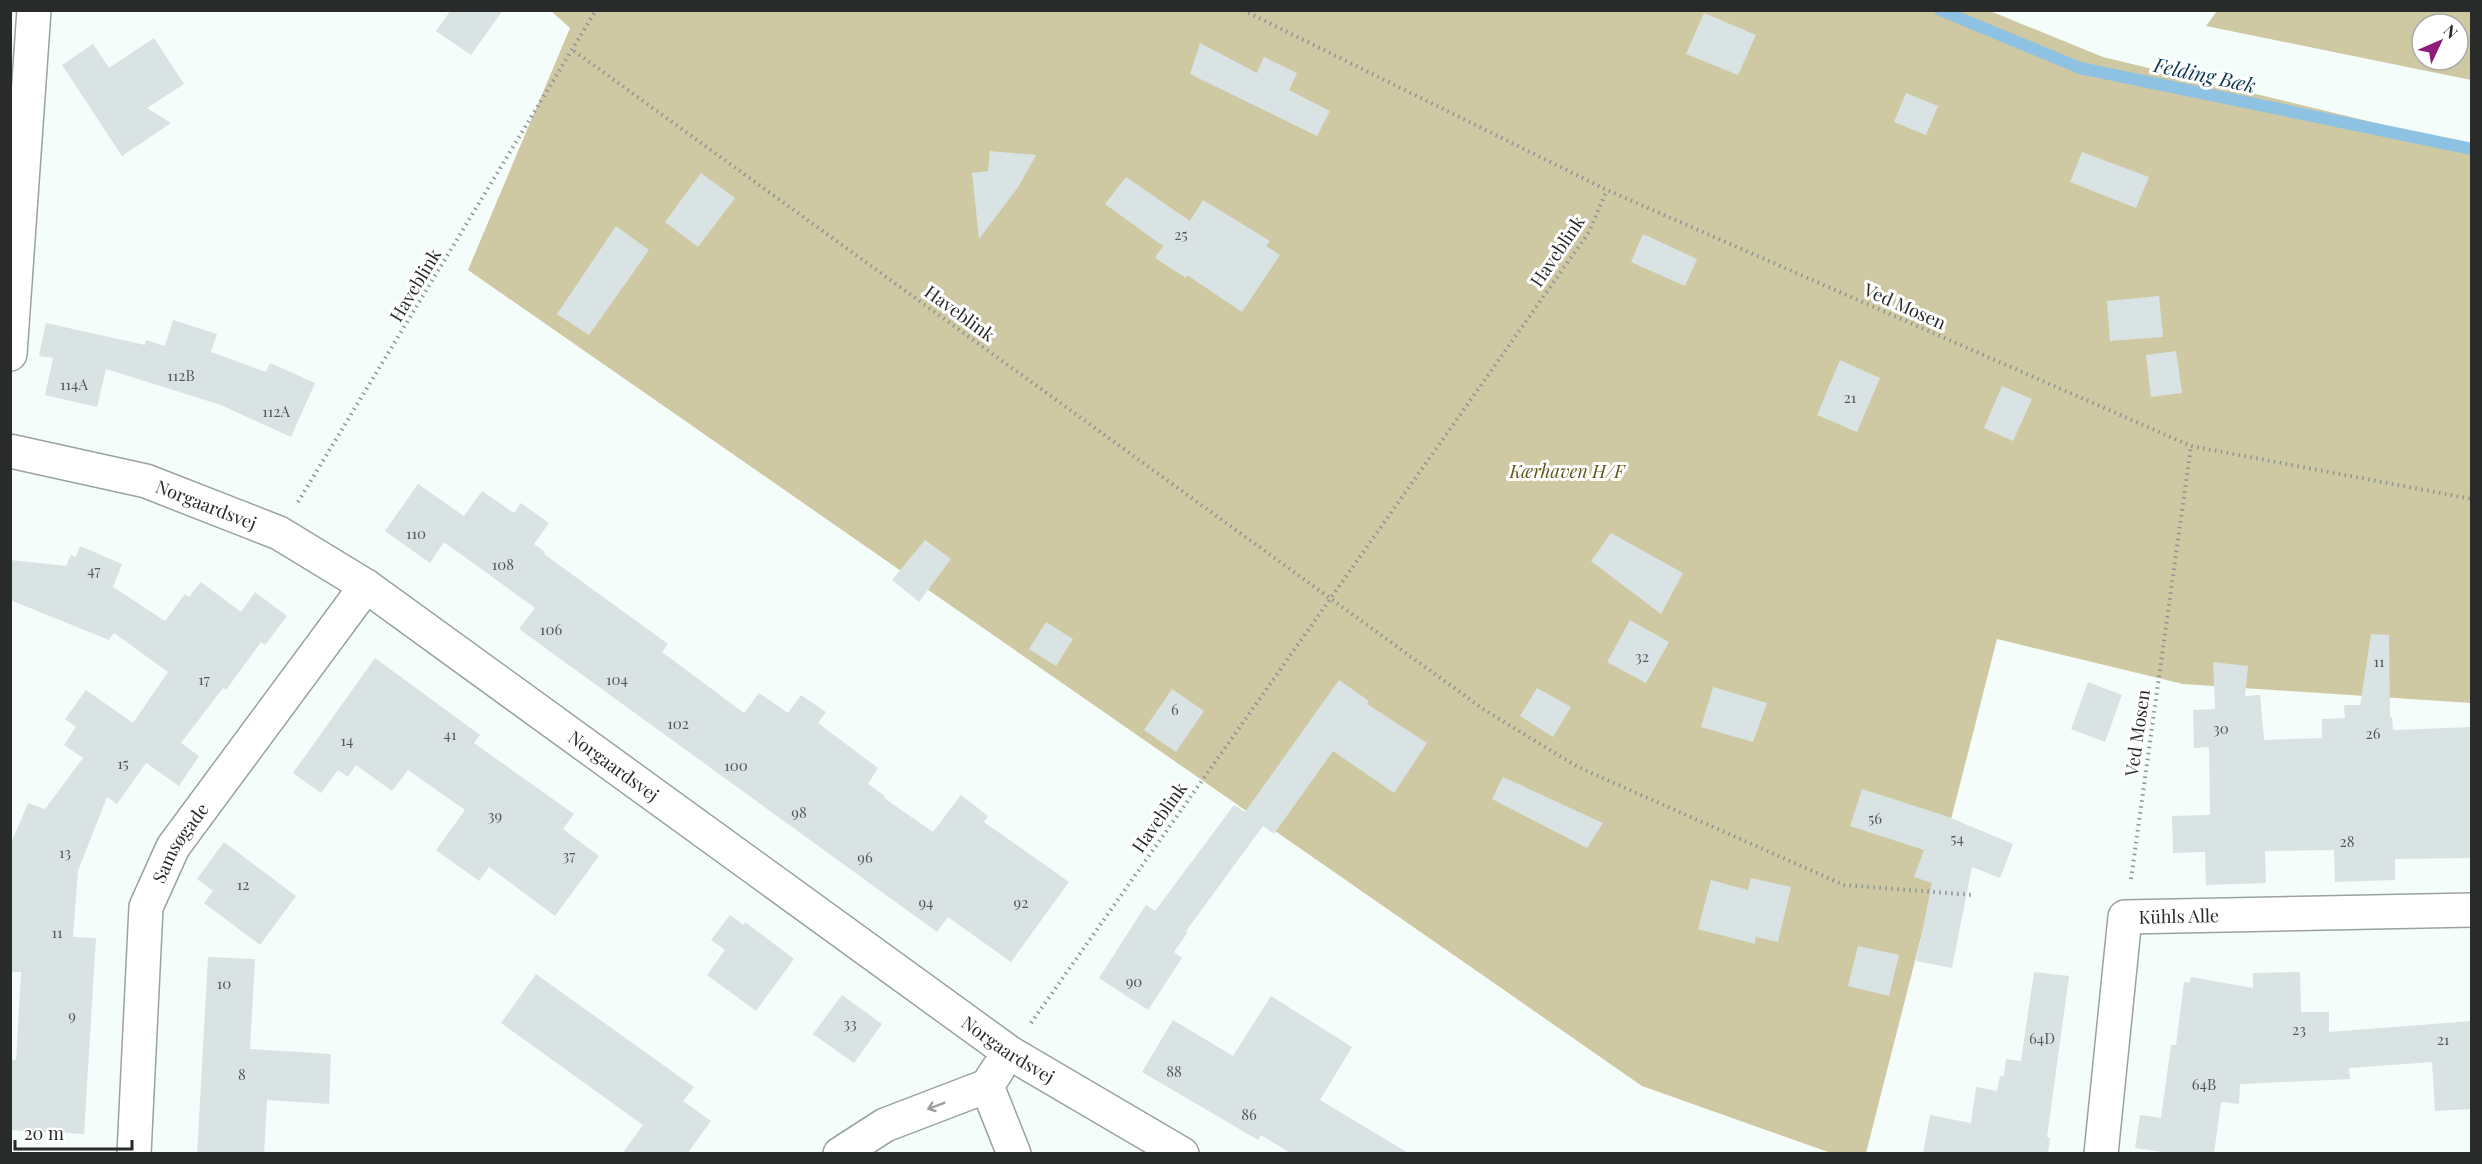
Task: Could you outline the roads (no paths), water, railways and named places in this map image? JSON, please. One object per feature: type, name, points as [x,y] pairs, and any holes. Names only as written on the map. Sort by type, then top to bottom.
[{"type":"street","points":[[10,354],[34,10]]},
{"type":"street","name":"Norgaardsvej","points":[[10,451],[146,481],[279,533],[366,586],[1010,1053],[1182,1154]]},
{"type":"street","name":"Samsøgade","points":[[134,1154],[146,907],[173,847],[366,586]]},
{"type":"street","name":"Kühls Alle","points":[[2101,1154],[2125,917],[2472,910]]},
{"type":"street","points":[[840,1154],[885,1125],[987,1086],[1010,1053]]},
{"type":"street","points":[[987,1086],[1014,1154]]},
{"type":"waterway","name":"Felding Bæk","points":[[1940,10],[2080,68],[2472,149]]},
{"type":"park label","name":"Kærhaven H/F","points":[[1567,471]]}]
